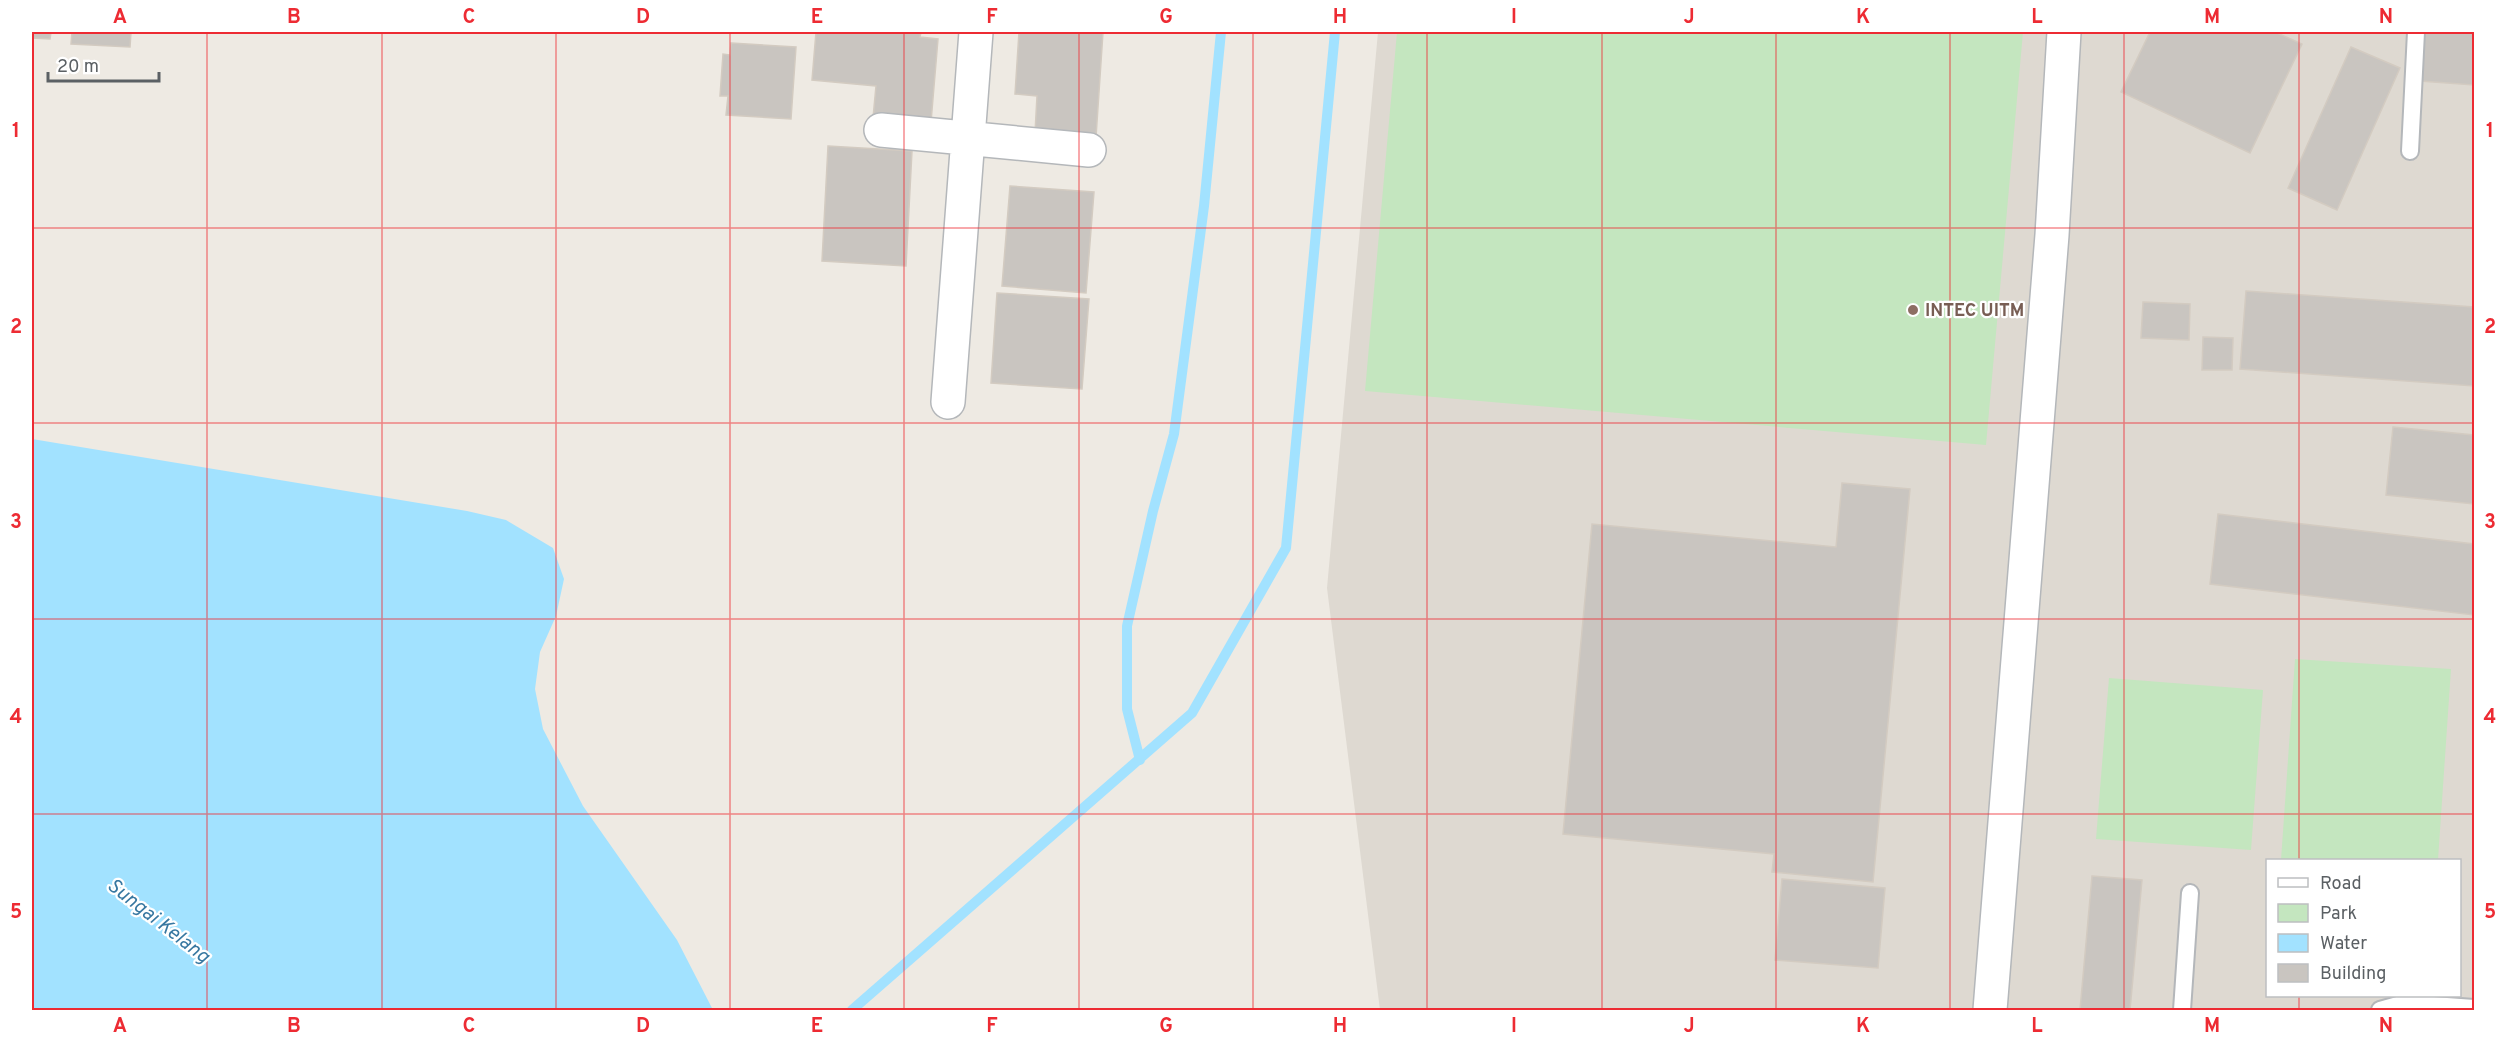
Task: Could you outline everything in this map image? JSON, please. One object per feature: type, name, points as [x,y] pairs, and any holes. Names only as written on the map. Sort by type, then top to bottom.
[{"type":"street","points":[[948,402],[976,32]]},
{"type":"street","points":[[1990,1011],[2052,235],[2064,32]]},
{"type":"street","points":[[881,130],[1089,150]]},
{"type":"lane","points":[[2410,152],[2416,32]]},
{"type":"lane","points":[[2182,1011],[2190,893]]},
{"type":"lane","points":[[2380,1011],[2405,1003],[2475,1008]]},
{"type":"shaded area","name":"INTEC UITM","points":[[1378,32],[2474,32],[2474,1010],[1380,1010],[1327,588]]},
{"type":"green space","points":[[1397,32],[2023,32],[1986,445],[1365,391]]},
{"type":"green space","points":[[2295,659],[2451,669],[2438,859],[2281,859]]},
{"type":"green space","points":[[2109,678],[2263,690],[2251,850],[2096,839]]},
{"type":"water","name":"Sungai Kelang","points":[[32,439],[467,511],[506,520],[553,548],[564,579],[556,616],[540,652],[535,689],[543,729],[583,806],[677,940],[713,1010],[32,1010]]},
{"type":"building","points":[[32,32],[51,32],[50,39],[32,38]]},
{"type":"building","points":[[72,32],[131,32],[130,47],[71,44]]},
{"type":"building","points":[[816,32],[921,32],[920,37],[938,39],[931,122],[873,118],[876,86],[812,80]]},
{"type":"building","points":[[1019,32],[1103,32],[1096,137],[1035,133],[1037,96],[1015,94]]},
{"type":"building","points":[[2150,32],[2275,32],[2302,44],[2250,153],[2121,92]]},
{"type":"building","points":[[2424,32],[2474,32],[2474,85],[2420,81]]},
{"type":"building","points":[[731,43],[796,47],[791,119],[726,115],[728,96],[720,96],[723,54],[730,55]]},
{"type":"building","points":[[2351,47],[2400,68],[2337,210],[2288,188]]},
{"type":"building","points":[[828,146],[912,151],[906,266],[822,261]]},
{"type":"building","points":[[1010,186],[1094,192],[1086,293],[1002,286]]},
{"type":"building","points":[[2246,291],[2474,307],[2474,386],[2240,369]]},
{"type":"building","points":[[997,293],[1089,299],[1082,389],[991,383]]},
{"type":"building","points":[[2143,302],[2190,304],[2189,340],[2141,338]]},
{"type":"building","points":[[2203,337],[2233,338],[2232,370],[2202,370]]},
{"type":"building","points":[[2393,427],[2474,435],[2474,504],[2386,495]]},
{"type":"building","points":[[1842,483],[1910,489],[1873,882],[1772,872],[1774,854],[1563,834],[1592,524],[1836,547]]},
{"type":"building","points":[[2218,514],[2474,544],[2474,615],[2210,584]]},
{"type":"building","points":[[2092,876],[2142,880],[2130,1010],[2080,1010]]},
{"type":"building","points":[[1782,879],[1885,888],[1878,968],[1775,960]]},
{"type":"waterway","points":[[1140,760],[1127,709],[1127,626],[1153,511],[1174,434],[1204,206],[1221,32]]},
{"type":"waterway","points":[[852,1010],[1192,713],[1286,548],[1335,32]]},
{"type":"place","name":"INTEC UITM","points":[[1913,310]]}]
